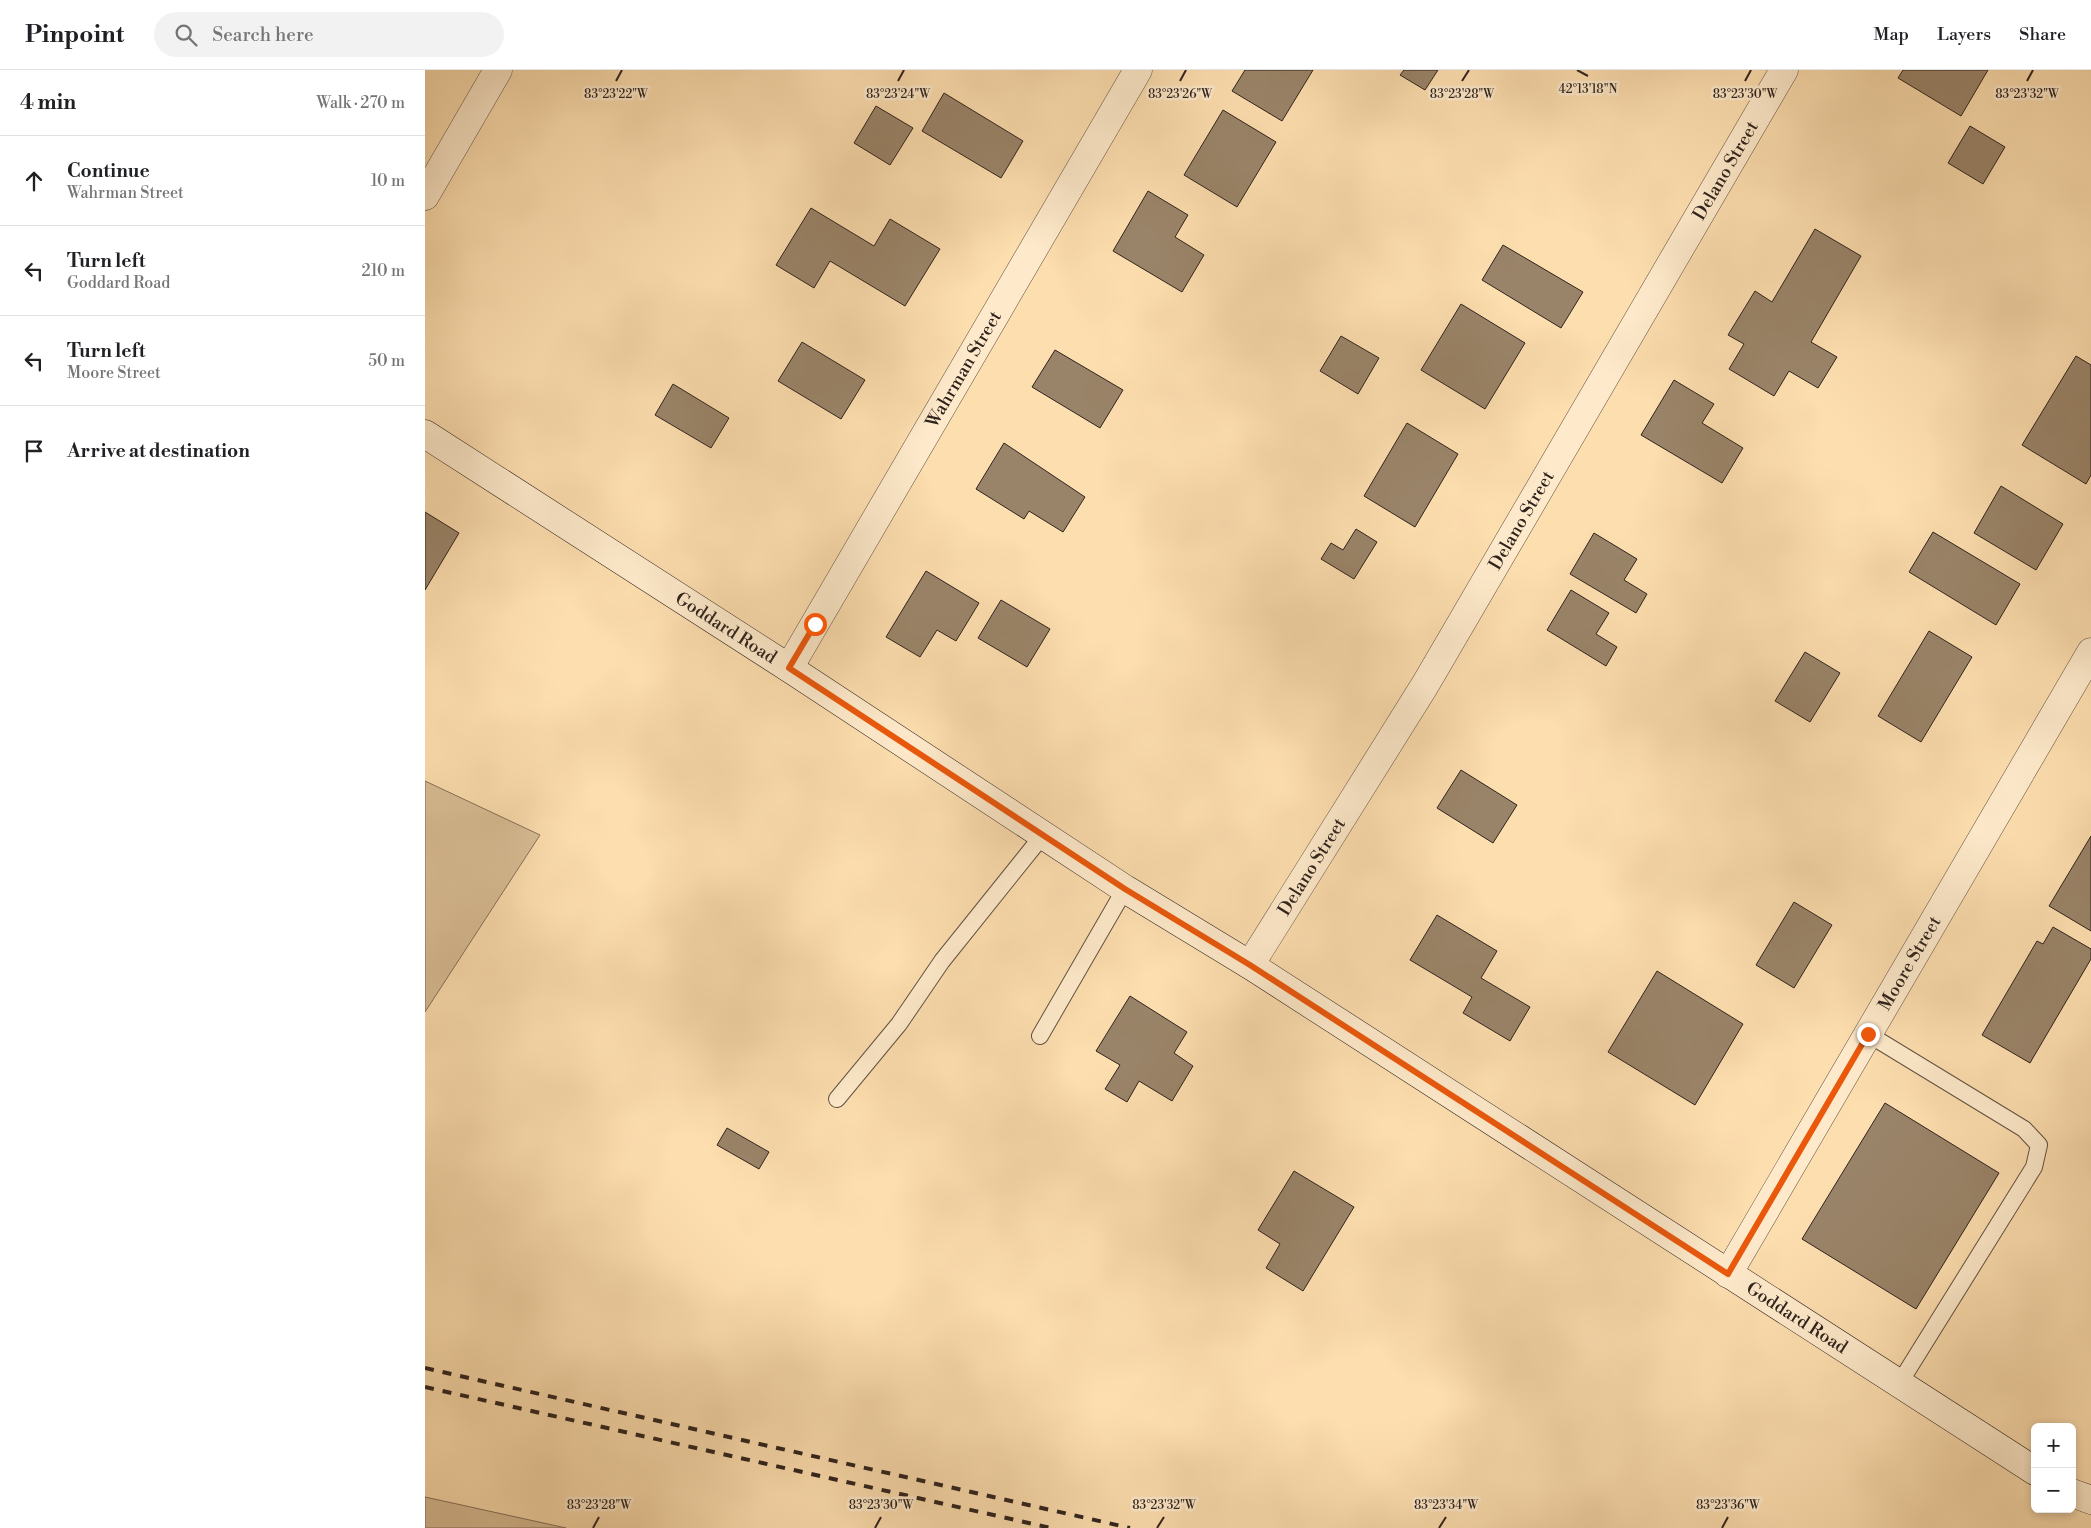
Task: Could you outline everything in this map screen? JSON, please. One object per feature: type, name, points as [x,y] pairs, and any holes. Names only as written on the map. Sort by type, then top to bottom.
[{"type":"street","points":[[425,196],[498,70]]},
{"type":"street","name":"Wahrman Street","points":[[789,668],[1138,70]]},
{"type":"street","name":"Delano Street","points":[[1250,965],[1425,685],[1785,70]]},
{"type":"street","name":"Goddard Road","points":[[425,434],[789,668],[1125,889],[1250,965],[2031,1468]]},
{"type":"street","name":"Moore Street","points":[[1728,1274],[2091,652]]},
{"type":"street","points":[[2076,1494],[2091,1500]]},
{"type":"lane","points":[[837,1099],[899,1024],[942,961],[1043,835]]},
{"type":"lane","points":[[1040,1036],[1125,889]]},
{"type":"lane","points":[[1868,1034],[2024,1129],[2039,1145],[2034,1167],[1899,1384]]},
{"type":"shaded area","points":[[425,781],[540,835],[425,1012]]},
{"type":"shaded area","points":[[425,1497],[566,1528],[425,1528]]},
{"type":"building","points":[[1245,70],[1313,70],[1282,121],[1232,91]]},
{"type":"building","points":[[1404,70],[1438,70],[1425,90],[1400,75]]},
{"type":"building","points":[[1903,70],[1988,70],[1961,116],[1898,78]]},
{"type":"building","points":[[944,93],[1023,141],[1001,178],[922,131]]},
{"type":"building","points":[[876,106],[913,128],[890,165],[854,143]]},
{"type":"building","points":[[1223,110],[1276,142],[1237,207],[1184,175]]},
{"type":"building","points":[[1970,126],[2005,147],[1983,184],[1948,163]]},
{"type":"building","points":[[1148,191],[1188,215],[1175,237],[1204,255],[1182,292],[1113,251]]},
{"type":"building","points":[[811,208],[874,246],[890,219],[940,249],[905,306],[830,261],[814,288],[776,265]]},
{"type":"building","points":[[1815,229],[1861,256],[1811,342],[1837,357],[1818,388],[1789,371],[1774,396],[1729,369],[1744,344],[1728,335],[1755,291],[1772,302]]},
{"type":"building","points":[[1503,245],[1583,292],[1561,328],[1482,280]]},
{"type":"building","points":[[1461,304],[1525,343],[1485,409],[1421,370]]},
{"type":"building","points":[[1341,336],[1379,358],[1358,394],[1320,371]]},
{"type":"building","points":[[802,342],[865,380],[841,419],[778,381]]},
{"type":"building","points":[[1055,350],[1123,390],[1100,428],[1032,387]]},
{"type":"building","points":[[2076,356],[2091,365],[2091,475],[2086,484],[2022,445]]},
{"type":"building","points":[[1674,380],[1714,404],[1702,423],[1743,448],[1722,483],[1641,435]]},
{"type":"building","points":[[673,384],[729,418],[711,448],[655,415]]},
{"type":"building","points":[[1407,423],[1458,454],[1415,527],[1364,496]]},
{"type":"building","points":[[1004,443],[1085,497],[1063,532],[1029,511],[1024,519],[976,489]]},
{"type":"building","points":[[2001,486],[2063,524],[2036,570],[1974,533]]},
{"type":"building","points":[[425,512],[459,533],[425,590]]},
{"type":"building","points":[[1356,529],[1377,542],[1354,579],[1321,559],[1331,543],[1343,550]]},
{"type":"building","points":[[1933,532],[2020,584],[1996,625],[1909,572]]},
{"type":"building","points":[[1594,533],[1637,559],[1624,580],[1647,594],[1636,613],[1570,574]]},
{"type":"building","points":[[926,571],[979,603],[956,641],[937,630],[920,657],[886,637]]},
{"type":"building","points":[[1571,590],[1609,613],[1596,634],[1617,647],[1606,666],[1547,630]]},
{"type":"building","points":[[1001,600],[1050,629],[1027,667],[978,638]]},
{"type":"building","points":[[1929,631],[1972,657],[1921,742],[1878,716]]},
{"type":"building","points":[[1805,652],[1840,673],[1810,722],[1775,701]]},
{"type":"building","points":[[1461,770],[1517,805],[1493,843],[1437,808]]},
{"type":"building","points":[[2091,836],[2091,931],[2049,906]]},
{"type":"building","points":[[1794,902],[1832,925],[1794,988],[1756,965]]},
{"type":"building","points":[[1437,915],[1497,951],[1481,978],[1530,1007],[1510,1041],[1463,1013],[1472,997],[1410,960]]},
{"type":"building","points":[[2053,927],[2091,949],[2091,959],[2030,1063],[1982,1035],[2037,941],[2043,944]]},
{"type":"building","points":[[1657,971],[1743,1024],[1695,1105],[1608,1052]]},
{"type":"building","points":[[1130,996],[1187,1032],[1174,1053],[1193,1066],[1172,1101],[1139,1081],[1127,1102],[1105,1089],[1120,1065],[1096,1051]]},
{"type":"building","points":[[1885,1103],[1999,1173],[1916,1309],[1802,1239]]},
{"type":"building","points":[[727,1128],[769,1152],[759,1169],[717,1145]]},
{"type":"building","points":[[1294,1171],[1354,1207],[1303,1291],[1266,1268],[1280,1244],[1258,1230]]},
{"type":"railway","points":[[425,1368],[1130,1528]]},
{"type":"railway","points":[[425,1387],[1051,1528]]},
{"type":"route","points":[[815,624],[789,668],[1125,889],[1250,965],[1728,1274],[1868,1034]]}]
